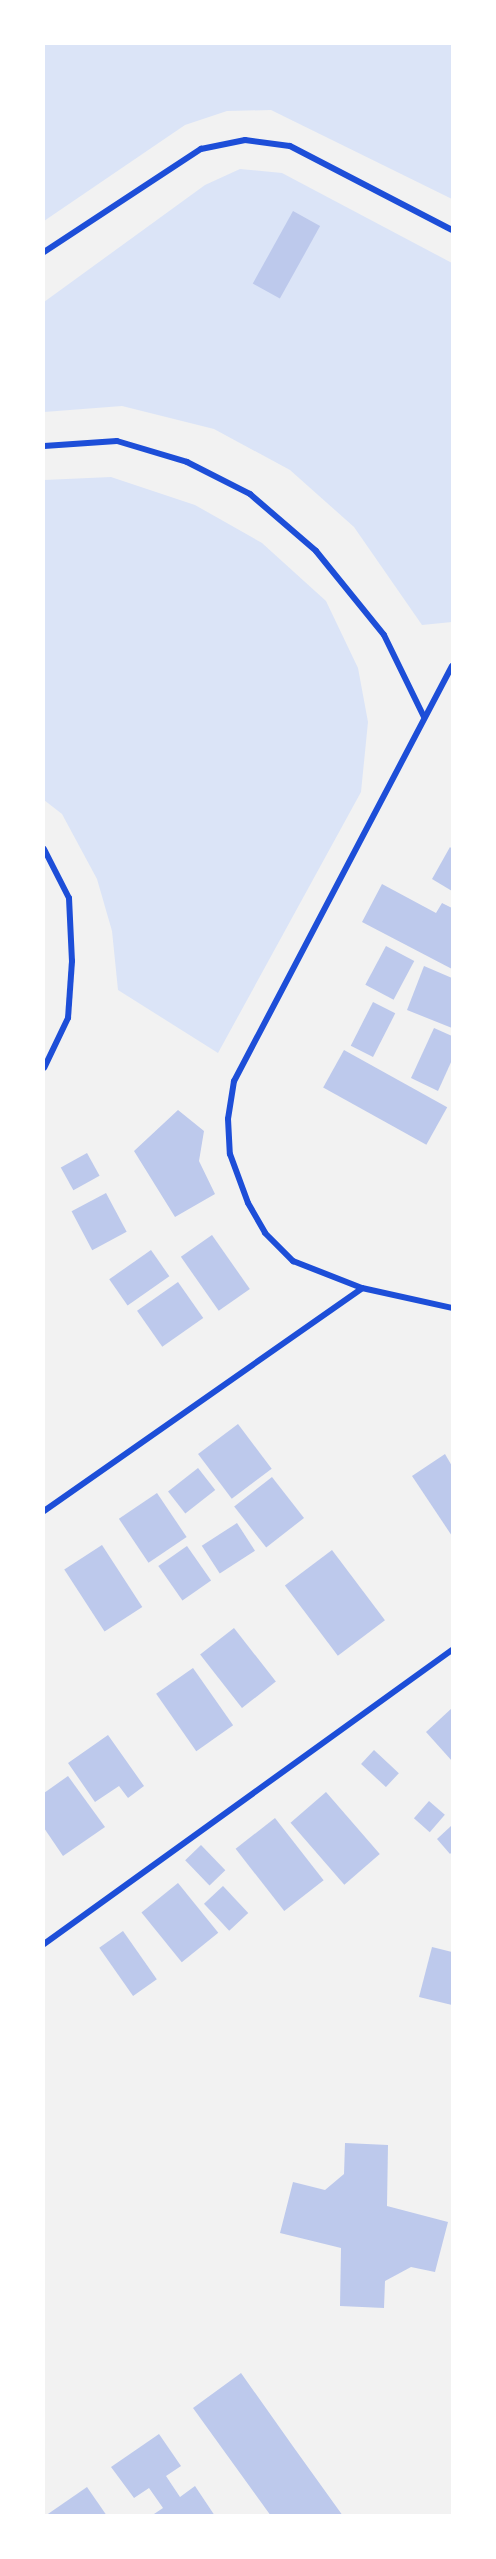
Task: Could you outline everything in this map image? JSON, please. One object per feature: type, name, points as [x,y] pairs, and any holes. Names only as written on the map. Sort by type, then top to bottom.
[{"type":"street","points":[[44,252],[201,149],[246,140],[290,146],[453,231]]},
{"type":"street","points":[[44,446],[117,441],[188,462],[250,494],[316,551],[384,635],[423,717]]},
{"type":"street","points":[[453,666],[423,717],[234,1081],[228,1119],[230,1154],[248,1203],[265,1233],[293,1261],[362,1288],[453,1308]]},
{"type":"street","points":[[44,849],[69,898],[72,961],[68,1018],[44,1068]]},
{"type":"street","points":[[44,1511],[362,1288]]},
{"type":"street","points":[[44,1944],[453,1650]]},
{"type":"shaded area","points":[[44,44],[452,44],[452,199],[271,110],[227,111],[185,125],[44,221]]},
{"type":"shaded area","points":[[240,169],[282,173],[452,263],[452,622],[422,625],[354,527],[290,470],[214,429],[122,406],[44,412],[44,302],[205,185]]},
{"type":"shaded area","points":[[111,477],[195,505],[262,543],[326,601],[358,668],[368,722],[361,792],[218,1053],[118,990],[112,931],[97,879],[62,814],[44,800],[44,480]]},
{"type":"building","points":[[293,211],[320,226],[280,299],[253,284]]},
{"type":"building","points":[[450,847],[452,849],[452,891],[432,879]]},
{"type":"building","points":[[382,884],[436,913],[442,903],[452,908],[452,969],[362,922]]},
{"type":"building","points":[[386,946],[414,961],[394,1000],[365,985]]},
{"type":"building","points":[[424,966],[452,978],[452,1028],[407,1010]]},
{"type":"building","points":[[373,1002],[395,1013],[373,1057],[351,1046]]},
{"type":"building","points":[[434,1028],[452,1036],[452,1060],[438,1091],[411,1078]]},
{"type":"building","points":[[344,1050],[447,1107],[426,1145],[323,1088]]},
{"type":"building","points":[[178,1110],[204,1131],[199,1161],[215,1194],[175,1217],[134,1151]]},
{"type":"building","points":[[87,1153],[100,1176],[73,1190],[61,1168]]},
{"type":"building","points":[[106,1193],[127,1232],[92,1250],[72,1211]]},
{"type":"building","points":[[212,1235],[250,1289],[219,1311],[181,1257]]},
{"type":"building","points":[[151,1250],[169,1276],[128,1305],[109,1279]]},
{"type":"building","points":[[178,1282],[203,1318],[162,1347],[137,1311]]},
{"type":"building","points":[[238,1424],[272,1469],[232,1499],[198,1454]]},
{"type":"building","points":[[445,1454],[452,1466],[452,1536],[412,1476]]},
{"type":"building","points":[[198,1468],[215,1490],[185,1513],[168,1491]]},
{"type":"building","points":[[272,1477],[304,1518],[266,1548],[234,1507]]},
{"type":"building","points":[[157,1493],[187,1537],[149,1563],[119,1519]]},
{"type":"building","points":[[237,1523],[255,1551],[220,1574],[202,1546]]},
{"type":"building","points":[[102,1545],[142,1607],[105,1632],[64,1570]]},
{"type":"building","points":[[187,1546],[211,1580],[182,1600],[158,1566]]},
{"type":"building","points":[[332,1550],[385,1620],[338,1656],[285,1586]]},
{"type":"building","points":[[234,1628],[276,1682],[242,1708],[200,1654]]},
{"type":"building","points":[[193,1668],[233,1725],[196,1751],[156,1694]]},
{"type":"building","points":[[452,1708],[452,1761],[426,1732]]},
{"type":"building","points":[[108,1735],[144,1786],[128,1798],[119,1786],[95,1802],[68,1763]]},
{"type":"building","points":[[374,1750],[399,1773],[386,1787],[361,1764]]},
{"type":"building","points":[[68,1776],[105,1827],[63,1856],[44,1828],[44,1793]]},
{"type":"building","points":[[326,1792],[380,1854],[344,1885],[291,1823]]},
{"type":"building","points":[[429,1801],[445,1815],[430,1832],[414,1818]]},
{"type":"building","points":[[275,1818],[324,1880],[284,1911],[236,1849]]},
{"type":"building","points":[[451,1826],[452,1852],[450,1854],[437,1839]]},
{"type":"building","points":[[201,1845],[225,1870],[209,1885],[185,1860]]},
{"type":"building","points":[[178,1883],[218,1933],[182,1962],[141,1913]]},
{"type":"building","points":[[223,1886],[248,1913],[229,1931],[204,1904]]},
{"type":"building","points":[[123,1931],[157,1979],[133,1996],[99,1948]]},
{"type":"building","points":[[432,1947],[452,1952],[452,2005],[419,1997]]},
{"type":"building","points":[[345,2143],[388,2145],[387,2206],[448,2222],[435,2272],[411,2267],[385,2281],[384,2308],[340,2306],[341,2248],[280,2233],[293,2182],[325,2190],[344,2174]]},
{"type":"building","points":[[241,2373],[343,2516],[271,2516],[193,2408]]},
{"type":"building","points":[[159,2434],[181,2466],[166,2476],[180,2497],[195,2486],[215,2516],[151,2516],[163,2508],[149,2488],[134,2498],[111,2467]]},
{"type":"building","points":[[87,2487],[107,2516],[45,2516]]}]
